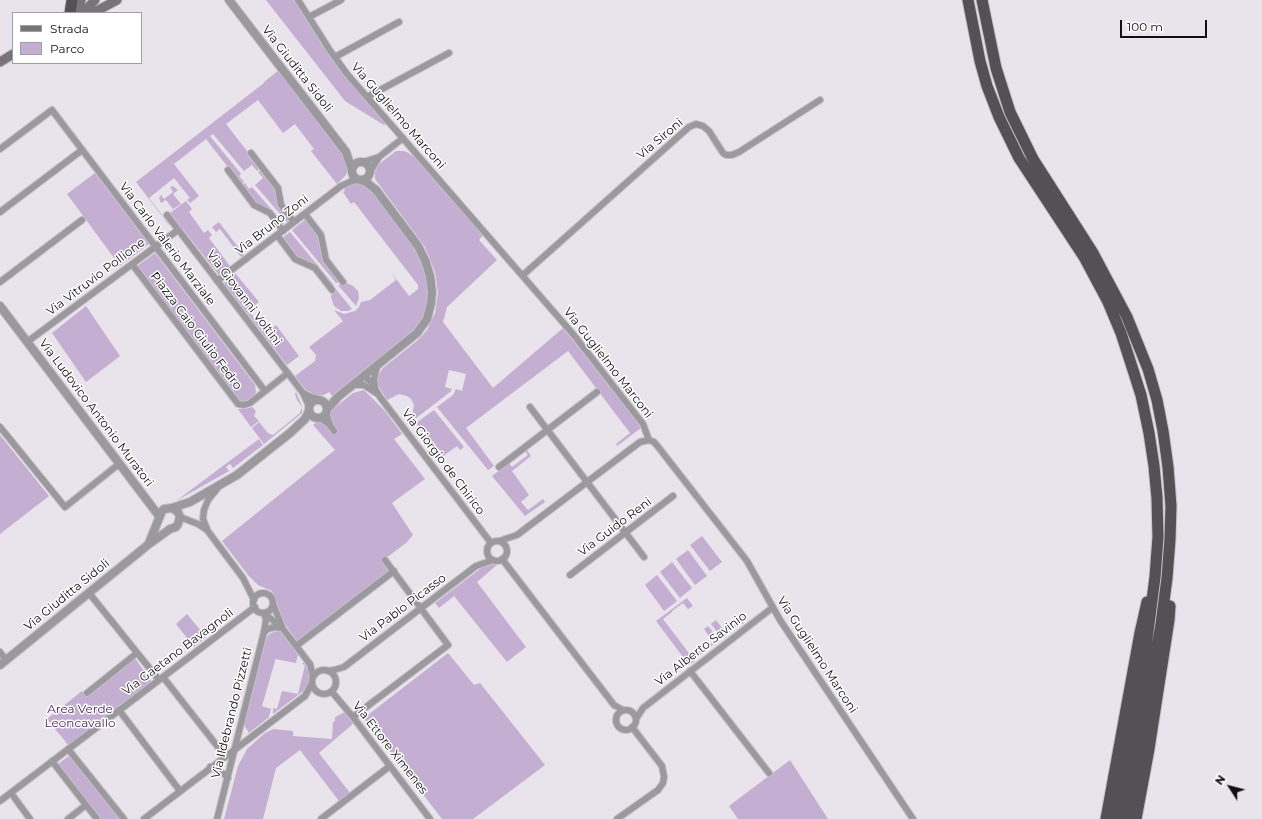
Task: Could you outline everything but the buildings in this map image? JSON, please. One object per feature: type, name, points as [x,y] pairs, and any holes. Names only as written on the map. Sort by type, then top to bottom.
[{"type":"highway","points":[[70,12],[72,0]]},
{"type":"highway","points":[[968,0],[975,42],[991,99],[1004,129],[1026,169],[1063,223],[1087,262],[1108,302],[1121,333],[1141,395],[1150,439],[1155,478],[1157,544],[1153,603],[1117,819]]},
{"type":"highway","points":[[982,0],[996,68],[1010,112],[1033,159],[1090,247],[1127,317],[1152,381],[1160,413],[1169,473],[1171,513],[1167,578],[1161,624],[1127,819]]},
{"type":"highway","points":[[1136,819],[1169,620],[1176,532],[1173,478],[1166,449]]},
{"type":"highway","points":[[1106,819],[1134,663],[1149,593],[1152,561],[1152,506],[1155,478]]},
{"type":"main road","points":[[78,12],[81,0]]},
{"type":"main road","points":[[84,12],[94,0]]},
{"type":"main road","points":[[95,12],[117,0]]},
{"type":"main road","points":[[0,62],[12,55]]},
{"type":"street","name":"Via Giuditta Sidoli","points":[[229,0],[346,152],[362,162]]},
{"type":"street","name":"Via Guglielmo Marconi","points":[[298,0],[335,57],[367,97],[573,334],[643,424],[649,440],[654,442],[659,448],[747,560],[772,608],[913,819]]},
{"type":"street","points":[[309,17],[341,0]]},
{"type":"street","points":[[335,57],[399,22]]},
{"type":"street","points":[[367,97],[449,52]]},
{"type":"street","name":"Via Sironi","points":[[523,275],[690,127],[696,124],[703,126],[709,131],[722,152],[726,155],[732,155],[820,100]]},
{"type":"street","name":"Via Carlo Valerio Marziale","points":[[0,149],[52,110],[265,391]]},
{"type":"street","points":[[359,180],[367,178],[379,157],[403,138]]},
{"type":"street","points":[[0,212],[82,150]]},
{"type":"street","name":"Via Giuditta Sidoli","points":[[346,152],[352,170]]},
{"type":"street","points":[[251,153],[278,188],[281,205],[294,222]]},
{"type":"street","points":[[376,190],[353,176],[352,170],[355,164],[379,157]]},
{"type":"street","points":[[149,544],[162,511],[190,502],[226,482],[242,472],[290,434],[322,414],[339,396],[412,338],[421,328],[430,312],[432,292],[428,270],[418,246],[376,190],[371,179],[368,165],[362,162]]},
{"type":"street","points":[[228,170],[254,205],[270,213],[283,231]]},
{"type":"street","name":"Via Bruno Zoni","points":[[217,281],[341,186],[349,177],[352,170]]},
{"type":"street","name":"Via Bruno Zoni","points":[[341,186],[352,181],[359,180]]},
{"type":"street","points":[[305,214],[321,235],[326,260],[343,282]]},
{"type":"street","name":"Via Giovanni Voltini","points":[[167,215],[303,393],[309,408]]},
{"type":"street","points":[[0,282],[82,220]]},
{"type":"street","name":"Via Vitruvio Pollione","points":[[27,342],[178,230]]},
{"type":"street","points":[[277,235],[295,258],[315,268],[332,290]]},
{"type":"street","name":"Piazza Caio Giulio Fedro","points":[[132,264],[236,402],[242,405],[248,404],[288,373]]},
{"type":"street","name":"Via Ludovico Antonio Muratori","points":[[0,306],[145,498],[158,518]]},
{"type":"street","name":"Via Giorgio de Chirico","points":[[378,365],[374,379],[379,395],[491,543]]},
{"type":"street","points":[[364,376],[368,386],[379,395]]},
{"type":"street","name":"Via Giorgio de Chirico","points":[[353,385],[364,386],[379,395]]},
{"type":"street","points":[[499,467],[597,392]]},
{"type":"street","points":[[303,393],[326,404],[322,414]]},
{"type":"street","points":[[290,434],[305,419],[312,401],[330,400],[339,396]]},
{"type":"street","points":[[530,407],[644,557]]},
{"type":"street","points":[[309,408],[311,415],[322,414]]},
{"type":"street","points":[[322,414],[334,431]]},
{"type":"street","points":[[0,427],[65,507],[119,464]]},
{"type":"street","points":[[502,559],[511,542],[517,535],[640,442],[649,440]]},
{"type":"street","points":[[208,532],[203,518],[204,508],[211,496],[226,482]]},
{"type":"street","name":"Via Guido Reni","points":[[570,575],[673,496]]},
{"type":"street","name":"Via Ludovico Antonio Muratori","points":[[145,498],[170,508]]},
{"type":"street","points":[[173,528],[178,524],[180,516],[190,502]]},
{"type":"street","points":[[170,508],[178,512],[180,516],[201,525],[243,578],[255,590],[270,596],[283,629]]},
{"type":"street","points":[[158,518],[161,526],[164,528],[173,528],[191,522]]},
{"type":"street","name":"Via Giuditta Sidoli","points":[[3,662],[149,544],[173,528]]},
{"type":"street","points":[[502,559],[493,560],[489,557],[487,551],[488,546],[495,541],[517,535]]},
{"type":"street","points":[[499,541],[504,545],[506,552]]},
{"type":"street","name":"Via Pablo Picasso","points":[[476,566],[487,551]]},
{"type":"street","points":[[502,559],[614,705],[616,723],[620,728],[627,730],[632,727],[643,708]]},
{"type":"street","points":[[353,717],[448,644],[385,560]]},
{"type":"street","name":"Via Pablo Picasso","points":[[144,819],[305,696],[332,692],[336,686],[337,677],[344,667],[476,566],[493,560]]},
{"type":"street","points":[[296,646],[394,571]]},
{"type":"street","points":[[243,578],[254,600],[255,607],[259,612],[264,613],[283,629],[310,664],[334,675],[336,682]]},
{"type":"street","points":[[89,593],[137,653],[161,679],[225,756]]},
{"type":"street","points":[[254,600],[257,596],[262,594]]},
{"type":"street","points":[[264,613],[271,609],[273,604]]},
{"type":"street","name":"Via Gaetano Bavagnoli","points":[[0,801],[255,607]]},
{"type":"street","name":"Via Alberto Savinio","points":[[643,708],[772,608]]},
{"type":"street","name":"Via Ildebrando Pizzetti","points":[[218,819],[264,632],[266,620],[264,613]]},
{"type":"street","points":[[264,632],[268,629],[276,627],[283,629]]},
{"type":"street","points":[[0,652],[3,662]]},
{"type":"street","points":[[87,693],[137,653]]},
{"type":"street","points":[[310,664],[314,689],[319,693]]},
{"type":"street","name":"Via Pablo Picasso","points":[[305,696],[317,673],[344,667]]},
{"type":"street","points":[[690,672],[769,773]]},
{"type":"street","name":"Via Ettore Ximenes","points":[[332,692],[353,717],[430,819]]},
{"type":"street","points":[[614,705],[634,715],[636,719]]},
{"type":"street","points":[[616,717],[618,714],[626,710],[643,708]]},
{"type":"street","points":[[119,710],[180,791]]},
{"type":"street","points":[[241,722],[242,730],[245,735],[250,737]]},
{"type":"street","points":[[617,819],[658,790],[663,783],[664,777],[662,766],[632,727]]},
{"type":"street","points":[[68,749],[124,819]]},
{"type":"street","points":[[52,761],[97,819]]},
{"type":"street","points":[[321,819],[390,766]]},
{"type":"street","points":[[210,768],[224,774],[228,778]]},
{"type":"street","points":[[11,793],[30,819]]},
{"type":"street","points":[[68,819],[86,805]]},
{"type":"green space","points":[[266,0],[295,0],[387,123],[384,125],[345,101]]},
{"type":"green space","points":[[279,70],[342,152],[341,153],[346,160],[348,169],[346,175],[337,184],[311,151],[314,149],[295,124],[283,133],[258,100],[226,124],[260,168],[257,171],[252,165],[244,171],[213,134],[210,136],[241,174],[239,176],[244,182],[241,184],[206,139],[174,164],[199,196],[190,203],[187,200],[190,198],[174,178],[149,198],[169,225],[136,182]]},
{"type":"green space","points":[[396,151],[407,152],[414,157],[415,156],[461,208],[466,216],[472,220],[484,234],[479,240],[497,260],[447,307],[443,322],[493,388],[563,328],[639,423],[641,428],[617,446],[616,444],[630,433],[568,351],[466,428],[494,466],[488,470],[437,407],[453,395],[456,389],[462,391],[466,374],[449,370],[445,387],[452,389],[450,392],[415,419],[412,416],[414,405],[411,399],[407,396],[399,394],[387,400],[378,385],[378,375],[383,368],[418,340],[427,330],[435,313],[438,293],[435,272],[425,247],[375,179],[375,172],[379,164]]},
{"type":"green space","points":[[261,170],[275,189],[290,220],[287,222],[255,185],[263,178],[258,172]]},
{"type":"green space","points":[[95,173],[149,244],[120,266],[67,194]]},
{"type":"green space","points":[[245,183],[249,189],[252,187],[284,224],[282,226],[256,204],[242,186]]},
{"type":"green space","points":[[355,183],[363,184],[370,189],[414,246],[427,278],[429,298],[424,317],[416,330],[333,397],[329,392],[324,395],[316,396],[306,390],[295,376],[315,361],[316,355],[309,347],[343,321],[334,310],[344,314],[355,311],[361,302],[370,300],[396,280],[391,272],[409,296],[418,289],[418,285],[354,202],[351,204],[343,192],[345,190],[344,188]]},
{"type":"green space","points":[[173,186],[178,190],[173,194],[181,204],[173,209],[166,200],[161,203],[159,198],[161,195],[164,199],[173,192],[170,187]]},
{"type":"green space","points":[[186,201],[192,209],[189,212],[204,233],[208,230],[212,235],[209,238],[230,266],[219,275],[170,213]]},
{"type":"green space","points":[[306,219],[319,236],[324,261],[340,282],[336,283],[292,230]]},
{"type":"green space","points":[[219,222],[244,255],[241,257],[220,229],[216,232],[212,227]]},
{"type":"green space","points":[[290,232],[334,285],[332,287],[316,266],[296,256],[282,238]]},
{"type":"green space","points":[[155,253],[255,385],[256,392],[248,401],[241,401],[237,398],[137,266]]},
{"type":"green space","points":[[235,273],[259,302],[248,310],[266,333],[276,325],[299,356],[287,365],[224,283]]},
{"type":"green space","points":[[347,283],[358,291],[359,298],[356,306],[338,285]]},
{"type":"green space","points":[[335,288],[352,309],[348,311],[341,311],[334,306],[331,297]]},
{"type":"green space","points":[[86,306],[120,356],[86,382],[52,333]]},
{"type":"green space","points":[[364,390],[385,411],[402,434],[394,439],[425,479],[392,503],[413,535],[406,543],[382,561],[389,571],[297,641],[285,624],[272,591],[258,585],[248,575],[222,541],[335,450],[313,425],[353,393]]},
{"type":"green space","points":[[296,392],[302,407],[297,400],[295,394]]},
{"type":"green space","points":[[252,407],[256,411],[254,416],[259,421],[251,427],[238,409]]},
{"type":"green space","points":[[302,407],[302,413],[264,444],[252,428],[259,422],[268,433],[273,435],[300,413]]},
{"type":"green space","points":[[434,410],[464,447],[460,450],[457,446],[442,457],[416,423]]},
{"type":"green space","points":[[0,435],[49,496],[0,534]]},
{"type":"green space","points":[[259,439],[263,445],[233,468],[230,464],[226,467],[229,471],[176,501]]},
{"type":"green space","points":[[527,450],[531,456],[512,471],[529,495],[521,502],[528,510],[543,499],[545,502],[525,516],[492,476],[509,463],[512,467],[528,455],[525,451]]},
{"type":"green space","points":[[702,536],[722,562],[710,571],[690,545]]},
{"type":"green space","points":[[688,550],[707,576],[695,585],[676,559]]},
{"type":"green space","points":[[489,562],[498,564],[477,582],[526,647],[507,662],[454,596],[439,608],[435,603]]},
{"type":"green space","points":[[672,562],[692,588],[680,598],[660,572]]},
{"type":"green space","points":[[657,575],[677,601],[664,611],[645,585]]},
{"type":"green space","points":[[687,598],[693,606],[688,609],[683,603],[663,619],[695,661],[689,665],[656,621]]},
{"type":"green space","points":[[187,614],[206,637],[194,647],[176,624]]},
{"type":"green space","points":[[716,620],[725,632],[740,620],[744,623],[741,623],[722,638],[711,624]]},
{"type":"green space","points":[[708,626],[719,640],[699,657],[697,653],[713,642],[704,629]]},
{"type":"green space","points":[[277,631],[282,632],[298,655],[296,663],[275,659],[262,706],[271,709],[269,717],[249,733],[244,725],[265,638],[271,633]]},
{"type":"green space","points":[[448,653],[474,685],[480,683],[545,765],[473,819],[442,819],[364,718]]},
{"type":"green space","name":"Area Verde Leoncavallo","points":[[134,657],[152,682],[69,746],[47,719],[82,691],[86,696]]},
{"type":"green space","points":[[305,663],[311,671],[309,679],[310,686],[273,714],[273,708],[277,709],[282,691],[298,694],[305,665],[302,664]]},
{"type":"green space","points":[[345,712],[354,723],[319,753],[350,793],[339,801],[300,750],[276,768],[263,819],[224,819],[238,766],[247,749],[265,733],[273,729],[293,731],[293,736],[332,739],[333,722],[335,721],[335,717]]},
{"type":"green space","points":[[70,755],[121,819],[101,819],[58,764]]},
{"type":"green space","points":[[790,760],[828,819],[738,819],[729,806]]}]
